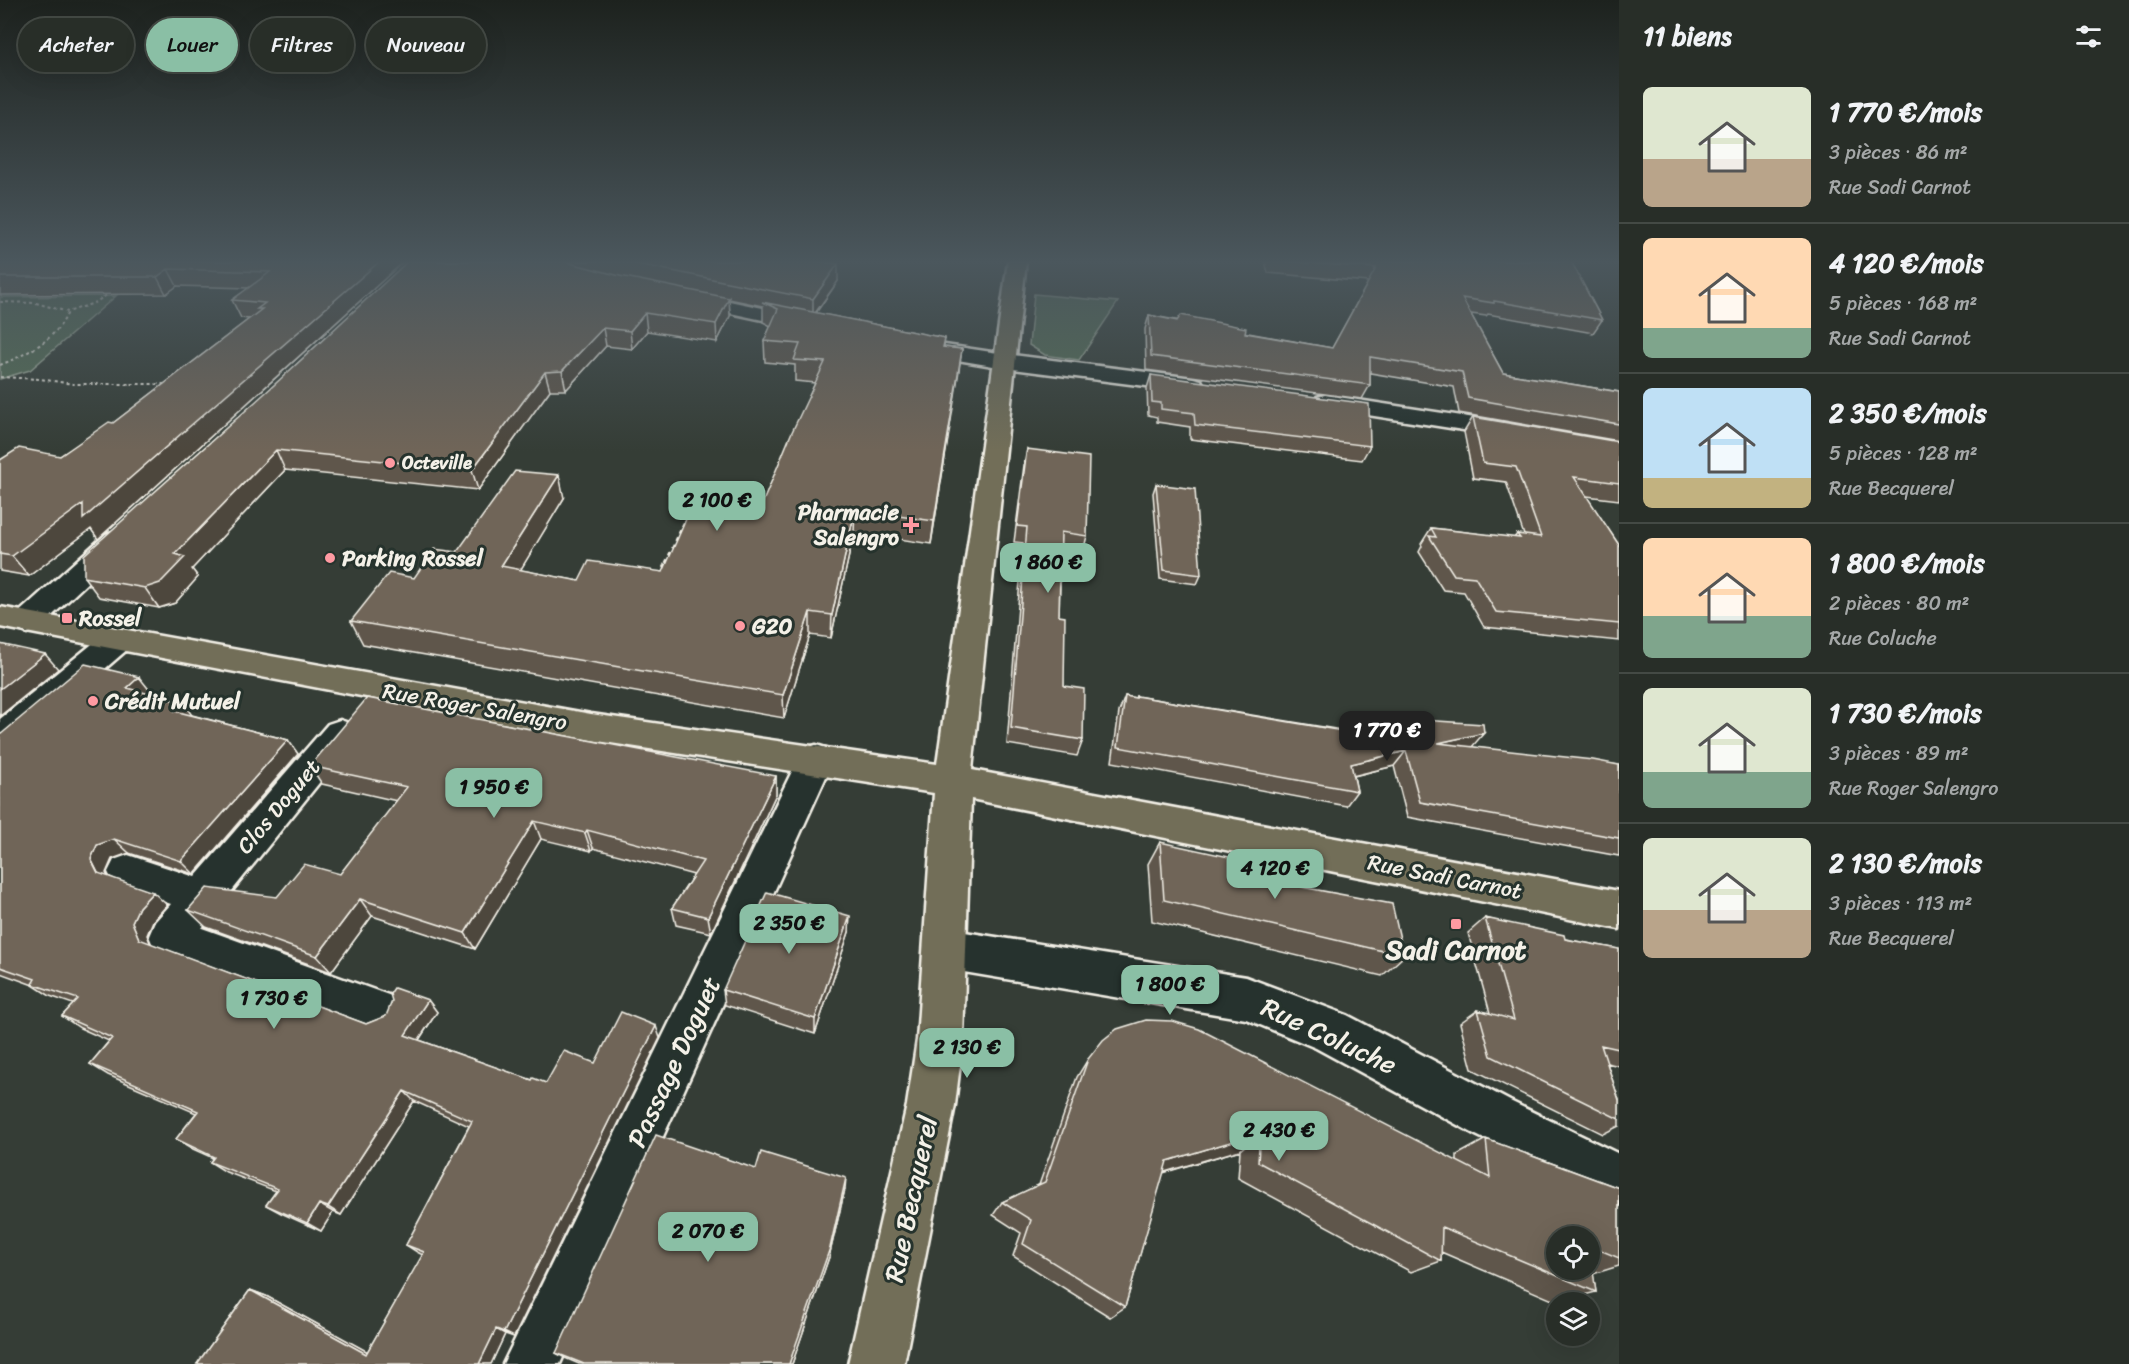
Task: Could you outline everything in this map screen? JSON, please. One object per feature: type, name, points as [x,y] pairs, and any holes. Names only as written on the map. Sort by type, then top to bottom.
[{"type":"main road","name":"Rue Becquerel","points":[[876,1364],[931,1105],[940,1040],[953,781],[1009,325]]},
{"type":"main road","name":"Rue Roger Salengro","points":[[14,619],[591,727],[953,781]]},
{"type":"main road","name":"Rue Sadi Carnot","points":[[953,781],[1619,910]]},
{"type":"street","points":[[814,325],[821,326]]},
{"type":"street","points":[[901,343],[1005,361],[1211,387]]},
{"type":"street","points":[[1302,399],[1540,436]]},
{"type":"street","points":[[14,619],[136,522]]},
{"type":"street","points":[[0,739],[118,640]]},
{"type":"street","name":"Clos Doguet","points":[[378,688],[170,936],[378,1012]]},
{"type":"street","name":"Passage Doguet","points":[[531,1364],[816,759]]},
{"type":"street","points":[[128,872],[202,897]]},
{"type":"street","name":"Rue Coluche","points":[[946,949],[1246,998],[1331,1031],[1619,1180]]},
{"type":"path","points":[[0,365],[20,357],[62,325]]},
{"type":"path","points":[[0,377],[40,379],[73,384],[139,382],[178,386]]},
{"type":"path","points":[[659,578],[693,504]]},
{"type":"green space","points":[[0,325],[83,325],[30,370],[0,379]]},
{"type":"green space","points":[[1031,325],[1103,325],[1079,360],[1045,355],[1029,345]]},
{"type":"building","points":[[242,325],[307,325],[83,519],[83,504],[12,556],[0,554],[0,460],[19,448],[60,456],[109,422],[113,423]]},
{"type":"building","points":[[339,325],[635,325],[630,331],[603,328],[562,371],[545,372],[472,470],[276,450],[175,554],[185,557],[160,583],[145,588],[84,577],[84,555]]},
{"type":"building","points":[[771,325],[877,325],[945,338],[943,347],[962,349],[934,521],[855,510],[832,615],[810,612],[783,695],[351,621],[389,573],[414,578],[434,549],[457,552],[515,471],[559,475],[501,566],[579,581],[589,561],[663,572],[693,503],[760,509],[791,434],[825,362],[794,360],[800,344],[764,341]]},
{"type":"building","points":[[1149,325],[1229,325],[1246,328],[1245,333],[1332,348],[1345,325],[1477,325],[1503,373],[1619,392],[1619,424],[1468,398],[1462,372],[1370,357],[1370,385],[1151,356]]},
{"type":"building","points":[[1151,375],[1369,404],[1370,446],[1195,425],[1194,413],[1161,409],[1161,403],[1152,402]]},
{"type":"building","points":[[1473,417],[1619,442],[1619,483],[1574,477],[1619,545],[1619,624],[1496,612],[1475,577],[1454,575],[1429,536],[1436,537],[1431,528],[1520,538],[1517,534],[1541,537],[1516,467],[1483,463]]},
{"type":"building","points":[[1027,449],[1089,457],[1087,536],[1061,532],[1059,616],[1065,617],[1064,686],[1084,689],[1083,740],[1011,728],[1027,527],[1017,526]]},
{"type":"building","points":[[1156,484],[1195,489],[1201,575],[1164,570]]},
{"type":"building","points":[[0,644],[45,654],[0,689]]},
{"type":"building","points":[[85,664],[139,677],[127,688],[183,703],[175,711],[288,740],[181,861],[114,839],[97,845],[91,859],[98,873],[153,892],[139,907],[132,922],[139,939],[366,1024],[386,1016],[392,1001],[390,994],[394,988],[428,1000],[405,1035],[546,1083],[564,1051],[595,1063],[621,1012],[656,1026],[504,1332],[496,1329],[479,1364],[197,1364],[250,1290],[366,1354],[424,1252],[406,1245],[472,1121],[404,1091],[328,1207],[319,1204],[307,1223],[266,1205],[278,1189],[210,1162],[214,1157],[176,1139],[198,1111],[90,1064],[112,1038],[62,1016],[78,999],[32,984],[35,979],[0,967],[0,735]]},
{"type":"building","points":[[1125,696],[1384,738],[1376,717],[1483,724],[1484,733],[1438,743],[1593,760],[1619,765],[1619,838],[1420,802],[1406,751],[1351,764],[1357,791],[1118,747]]},
{"type":"building","points":[[367,698],[776,776],[708,917],[672,908],[703,861],[587,830],[585,833],[534,821],[465,933],[360,899],[317,956],[188,910],[207,888],[277,897],[304,864],[340,874],[407,787],[310,766]]},
{"type":"building","points":[[1160,842],[1243,860],[1244,870],[1301,883],[1302,887],[1392,904],[1404,956],[1164,900]]},
{"type":"building","points":[[767,892],[850,916],[815,1019],[723,990]]},
{"type":"building","points":[[1485,918],[1564,935],[1565,939],[1619,949],[1619,1049],[1601,1045],[1619,1100],[1619,1119],[1491,1056],[1478,1010],[1514,1020]]},
{"type":"building","points":[[1146,1020],[1172,1021],[1199,1029],[1490,1178],[1486,1139],[1619,1188],[1619,1258],[1600,1250],[1600,1226],[1546,1226],[1546,1271],[1442,1227],[1441,1261],[1258,1162],[1260,1133],[1167,1161],[1125,1307],[1023,1244],[1031,1220],[1002,1202],[1045,1182],[1088,1059],[1103,1040],[1117,1029]]},
{"type":"building","points":[[656,1135],[756,1169],[761,1152],[846,1178],[830,1248],[789,1364],[584,1364],[556,1353]]},
{"type":"building","points":[[1568,1280],[1594,1280],[1596,1292]]},
{"type":"place","name":"Octeville","points":[[390,463]]},
{"type":"place","name":"Pharmacie Salengro","points":[[911,525]]},
{"type":"place","name":"Parking Rossel","points":[[330,558]]},
{"type":"place","name":"Rossel","points":[[67,618]]},
{"type":"place","name":"G20","points":[[740,626]]},
{"type":"place","name":"Crédit Mutuel","points":[[93,701]]},
{"type":"place","name":"Sadi Carnot","points":[[1456,924]]}]
